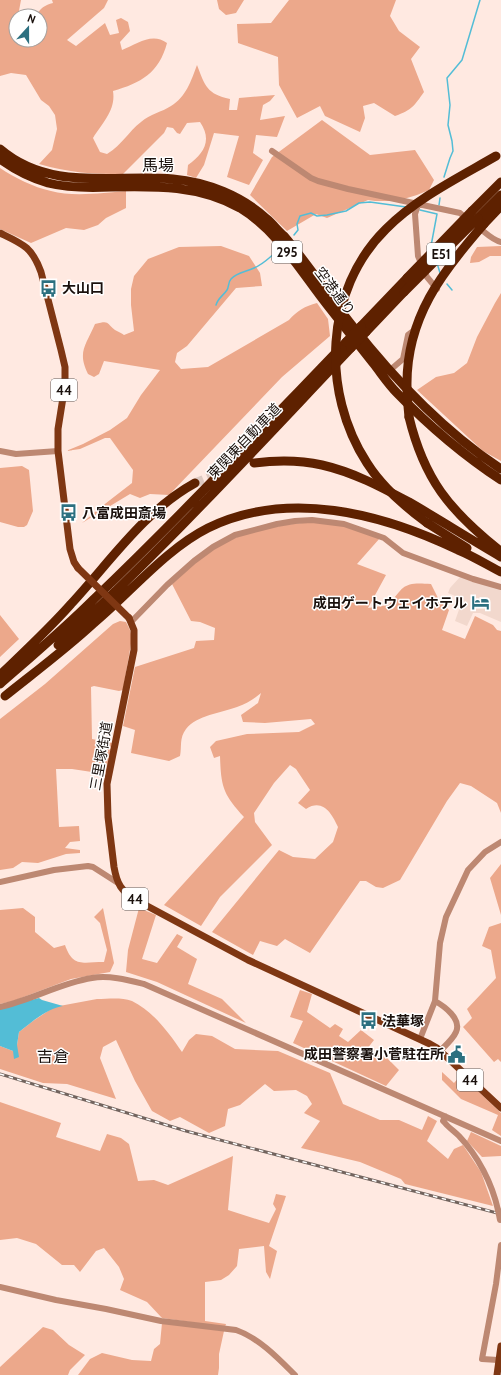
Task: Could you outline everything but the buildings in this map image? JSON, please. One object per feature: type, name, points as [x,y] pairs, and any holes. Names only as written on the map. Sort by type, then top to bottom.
[{"type":"highway","name":"空港通り","points":[[0,149],[29,166],[62,177],[87,179],[174,179],[204,185],[230,194],[243,201],[267,219],[284,236],[351,324],[417,401],[448,430],[501,469]]},
{"type":"highway","points":[[499,155],[416,203],[385,229],[376,239],[357,267],[347,289],[338,323],[335,370],[342,408],[352,435],[364,458],[377,476],[402,503],[426,522],[501,569]]},
{"type":"highway","name":"空港通り","points":[[0,159],[24,174],[49,183],[86,188],[156,186],[179,188],[203,192],[240,208],[259,222],[283,247],[396,391],[418,414],[460,451],[501,480]]},
{"type":"highway","name":"東関東自動車道","points":[[364,329],[407,278],[479,221],[501,182]]},
{"type":"highway","name":"東関東自動車道","points":[[0,684],[71,621],[145,549],[364,329],[479,221],[501,195]]},
{"type":"highway","points":[[501,206],[479,221],[428,298],[412,340],[408,363],[407,385],[409,417],[423,461],[438,488],[465,521],[501,552]]},
{"type":"highway","name":"東関東自動車道","points":[[2,698],[98,608],[178,529],[257,448],[348,345]]},
{"type":"highway","points":[[254,463],[302,461],[334,468],[358,476],[430,514],[501,557]]},
{"type":"highway","points":[[0,675],[26,651],[71,604],[148,518],[180,491],[195,483]]},
{"type":"highway","points":[[2,698],[94,624],[173,551],[207,528],[246,513],[264,510],[307,508],[324,509],[360,515],[426,536],[459,550],[501,572]]},
{"type":"main road","name":"44","points":[[0,234],[20,243],[27,248],[37,260],[61,350],[65,385],[58,428],[58,451],[70,549],[74,562],[78,568],[130,620]]},
{"type":"main road","name":"三里塚街道","points":[[118,883],[114,867],[106,790],[134,650],[134,630],[130,620]]},
{"type":"main road","name":"44","points":[[118,883],[129,896],[248,960],[420,1039],[440,1051],[501,1108]]},
{"type":"main road","points":[[497,1375],[501,1346]]},
{"type":"street","points":[[272,151],[310,178],[318,181],[418,205],[460,213],[479,221],[494,240],[501,242]]},
{"type":"street","points":[[418,205],[415,214],[418,256],[427,276],[438,289]]},
{"type":"street","points":[[389,370],[403,359],[408,335],[420,326],[438,289],[462,255],[479,221]]},
{"type":"street","points":[[0,451],[16,454],[58,451]]},
{"type":"street","points":[[130,620],[194,561],[213,547],[235,535],[295,521],[312,520],[344,524],[384,538],[403,553],[473,579],[501,587]]},
{"type":"street","points":[[420,1039],[435,1001],[440,943],[446,917],[468,870],[484,852],[501,842]]},
{"type":"street","points":[[0,882],[54,870],[88,866],[93,867],[118,883]]},
{"type":"street","points":[[0,1007],[26,1000],[75,982],[93,978],[112,978],[144,984],[501,1141]]},
{"type":"street","points":[[435,1001],[445,1007],[457,1022],[455,1034],[440,1051]]},
{"type":"street","points":[[445,1116],[445,1124],[458,1136],[478,1162],[492,1190],[501,1222]]},
{"type":"street","points":[[498,1360],[482,1359],[496,1284],[501,1245]]},
{"type":"street","points":[[0,1287],[161,1321],[236,1330],[265,1348],[295,1375]]},
{"type":"shaded area","points":[[0,0],[21,0],[20,8],[8,8],[8,48],[48,48],[48,8],[42,8],[43,7],[53,3],[52,0],[108,0],[104,8],[67,40],[76,46],[105,23],[110,35],[119,33],[116,20],[121,18],[128,22],[130,31],[120,42],[122,50],[144,40],[150,39],[161,40],[167,43],[159,62],[148,75],[132,84],[113,91],[113,104],[111,110],[93,138],[100,152],[107,154],[113,150],[136,126],[145,119],[167,108],[181,98],[193,77],[197,65],[208,88],[216,95],[230,99],[229,110],[237,110],[239,98],[275,95],[270,101],[263,105],[260,120],[285,116],[277,137],[256,135],[253,153],[263,160],[249,185],[227,177],[239,136],[214,133],[204,165],[196,178],[187,175],[188,165],[202,152],[206,141],[206,135],[200,122],[187,123],[180,134],[173,128],[167,127],[164,133],[123,174],[81,172],[39,164],[52,150],[57,129],[55,115],[49,106],[41,100],[26,75],[11,73],[0,76]]},
{"type":"shaded area","points":[[217,0],[244,0],[236,13],[226,15],[219,9]]},
{"type":"shaded area","points":[[289,0],[396,0],[390,16],[399,31],[420,47],[411,59],[424,92],[418,101],[405,112],[395,116],[374,103],[363,106],[365,118],[360,132],[325,116],[320,106],[297,118],[279,85],[278,57],[238,43],[237,24],[271,23]]},
{"type":"shaded area","points":[[322,120],[370,155],[415,150],[434,180],[429,190],[397,201],[368,200],[327,218],[316,214],[287,231],[250,195],[272,157]]},
{"type":"shaded area","points":[[0,168],[31,185],[59,193],[88,194],[126,191],[126,208],[106,218],[98,225],[84,230],[66,228],[31,243],[0,229]]},
{"type":"shaded area","points":[[221,246],[249,256],[260,273],[262,286],[236,288],[187,346],[177,353],[175,362],[181,369],[208,367],[289,320],[302,309],[317,303],[328,319],[330,336],[282,377],[169,495],[150,494],[140,498],[130,494],[82,523],[132,483],[133,470],[110,438],[105,438],[80,449],[66,451],[110,430],[127,418],[141,395],[160,370],[104,361],[99,374],[94,377],[88,374],[83,360],[83,354],[86,343],[95,324],[106,322],[115,330],[124,335],[134,331],[131,289],[134,276],[148,259],[179,247]]},
{"type":"shaded area","points":[[501,246],[501,256],[490,256],[479,262],[470,263],[471,257],[477,247]]},
{"type":"shaded area","points":[[501,293],[501,461],[483,451],[417,390],[436,377],[454,373],[467,363],[477,337]]},
{"type":"shaded area","points":[[22,466],[29,470],[33,511],[27,525],[24,527],[18,527],[0,522],[0,468]]},
{"type":"shaded area","points":[[317,522],[337,524],[380,538],[357,564],[386,575],[368,608],[389,605],[402,589],[410,584],[431,584],[439,600],[449,610],[442,630],[465,639],[475,616],[501,631],[501,813],[497,803],[471,786],[460,783],[447,801],[400,880],[383,888],[376,887],[366,881],[360,881],[310,953],[285,939],[277,946],[260,941],[253,955],[212,932],[279,850],[293,857],[315,859],[333,842],[338,827],[330,813],[322,806],[317,805],[306,809],[298,803],[310,790],[296,769],[290,765],[274,783],[254,813],[255,822],[272,845],[220,897],[201,926],[164,905],[244,817],[224,790],[221,775],[220,756],[214,758],[210,747],[216,741],[247,734],[299,732],[315,724],[311,719],[265,723],[243,722],[241,715],[258,703],[261,693],[244,704],[196,720],[186,729],[182,736],[180,756],[169,761],[131,753],[135,730],[123,726],[135,667],[194,648],[196,641],[214,640],[215,628],[200,622],[191,621],[172,584],[215,548],[232,539],[268,528]]},
{"type":"shaded area","name":"成田ゲートウェイホテル","points":[[460,577],[487,584],[501,590],[501,622],[480,613],[473,613],[467,626],[455,621],[461,604],[459,602],[460,598],[448,593],[450,588]]},
{"type":"shaded area","points":[[0,615],[19,639],[0,657]]},
{"type":"shaded area","points":[[120,621],[126,622],[132,638],[123,690],[119,691],[94,686],[91,687],[92,739],[112,743],[107,771],[105,774],[72,769],[56,769],[59,827],[79,826],[80,841],[70,842],[65,848],[80,850],[80,853],[66,854],[38,863],[22,862],[13,868],[0,870],[0,719],[45,684],[113,624]]},
{"type":"shaded area","points":[[501,864],[501,915],[490,878]]},
{"type":"shaded area","points":[[23,908],[35,917],[35,932],[54,948],[65,945],[68,952],[75,960],[85,963],[104,962],[107,950],[100,923],[94,917],[103,908],[114,963],[110,972],[71,979],[13,1001],[0,1004],[0,910]]},
{"type":"shaded area","points":[[139,908],[156,915],[142,959],[157,963],[177,934],[183,937],[177,947],[197,959],[188,984],[222,999],[246,1023],[157,982],[126,972],[128,950]]},
{"type":"shaded area","points":[[501,923],[501,1062],[498,1059],[494,1062],[463,1027],[472,1018],[467,1009],[496,978],[491,950],[482,946],[489,927]]},
{"type":"shaded area","points":[[300,990],[312,994],[307,1012],[330,1028],[335,1024],[343,1029],[339,1036],[348,1042],[361,1030],[374,1040],[367,1049],[387,1058],[399,1070],[386,1086],[293,1043],[303,1021],[290,1017]]},
{"type":"shaded area","points":[[97,999],[123,999],[140,1005],[160,1023],[182,1052],[189,1040],[196,1034],[212,1036],[235,1049],[278,1051],[330,1073],[343,1104],[380,1120],[399,1120],[422,1130],[428,1116],[437,1121],[427,1141],[448,1159],[454,1149],[463,1145],[481,1172],[493,1206],[405,1184],[401,1179],[360,1162],[301,1148],[320,1121],[304,1113],[312,1104],[307,1096],[296,1090],[274,1091],[265,1084],[240,1105],[228,1109],[225,1126],[209,1133],[180,1117],[170,1121],[152,1111],[135,1081],[116,1040],[103,1047],[100,1058],[116,1099],[67,1084],[43,1083],[0,1069],[0,1046],[13,1051],[17,1045],[19,1032],[33,1021],[54,1007]]},
{"type":"shaded area","points":[[442,1072],[454,1083],[461,1075],[501,1113],[501,1136],[492,1130],[498,1115],[461,1099],[442,1080]]},
{"type":"shaded area","points":[[0,1102],[61,1123],[56,1137],[100,1151],[107,1134],[121,1138],[129,1144],[138,1181],[154,1180],[168,1185],[233,1156],[228,1210],[269,1223],[276,1209],[273,1204],[276,1194],[286,1196],[269,1246],[277,1251],[270,1279],[266,1272],[264,1246],[239,1249],[237,1266],[229,1275],[221,1280],[205,1282],[205,1321],[226,1324],[225,1327],[162,1318],[147,1302],[120,1290],[124,1279],[119,1267],[104,1248],[96,1251],[80,1272],[74,1265],[62,1265],[36,1244],[17,1238],[0,1240]]},
{"type":"shaded area","points":[[471,1132],[501,1146],[501,1156],[482,1157],[467,1141]]},
{"type":"shaded area","points":[[162,1323],[224,1331],[219,1354],[218,1375],[78,1375],[90,1359],[102,1353],[132,1360],[151,1361],[154,1349],[160,1344]]},
{"type":"shaded area","points":[[43,1327],[53,1330],[69,1345],[85,1355],[70,1370],[68,1375],[0,1375],[0,1367]]},
{"type":"water","points":[[39,998],[63,1006],[45,1013],[19,1032],[17,1045],[19,1057],[14,1059],[13,1051],[0,1046],[0,1008]]},
{"type":"waterway","points":[[444,177],[453,151],[448,125],[450,105],[447,78],[462,60],[480,0]]},
{"type":"waterway","points":[[439,205],[440,198]]},
{"type":"waterway","points":[[294,235],[298,230],[297,224],[300,216],[311,213],[317,216],[327,215],[346,211],[359,203],[370,202],[406,207]]},
{"type":"waterway","points":[[420,210],[437,214],[431,248]]},
{"type":"waterway","points":[[216,305],[227,290],[229,282],[233,277],[239,273],[260,265],[275,253]]},
{"type":"waterway","points":[[437,263],[440,273]]},
{"type":"waterway","points":[[447,284],[452,290]]},
{"type":"tunnel","points":[[195,483],[222,472]]},
{"type":"railway","points":[[0,1074],[186,1131],[501,1214]]},
{"type":"place","name":"大山口","points":[[49,288]]},
{"type":"place","name":"八富成田斎場","points":[[69,513]]},
{"type":"place","name":"成田ゲートウェイホテル","points":[[480,603]]},
{"type":"place","name":"法華塚","points":[[369,1021]]},
{"type":"place","name":"成田警察署小菅駐在所","points":[[457,1054]]},
{"type":"district","name":"馬場","points":[[158,165]]},
{"type":"district","name":"吉倉","points":[[53,1056]]}]
